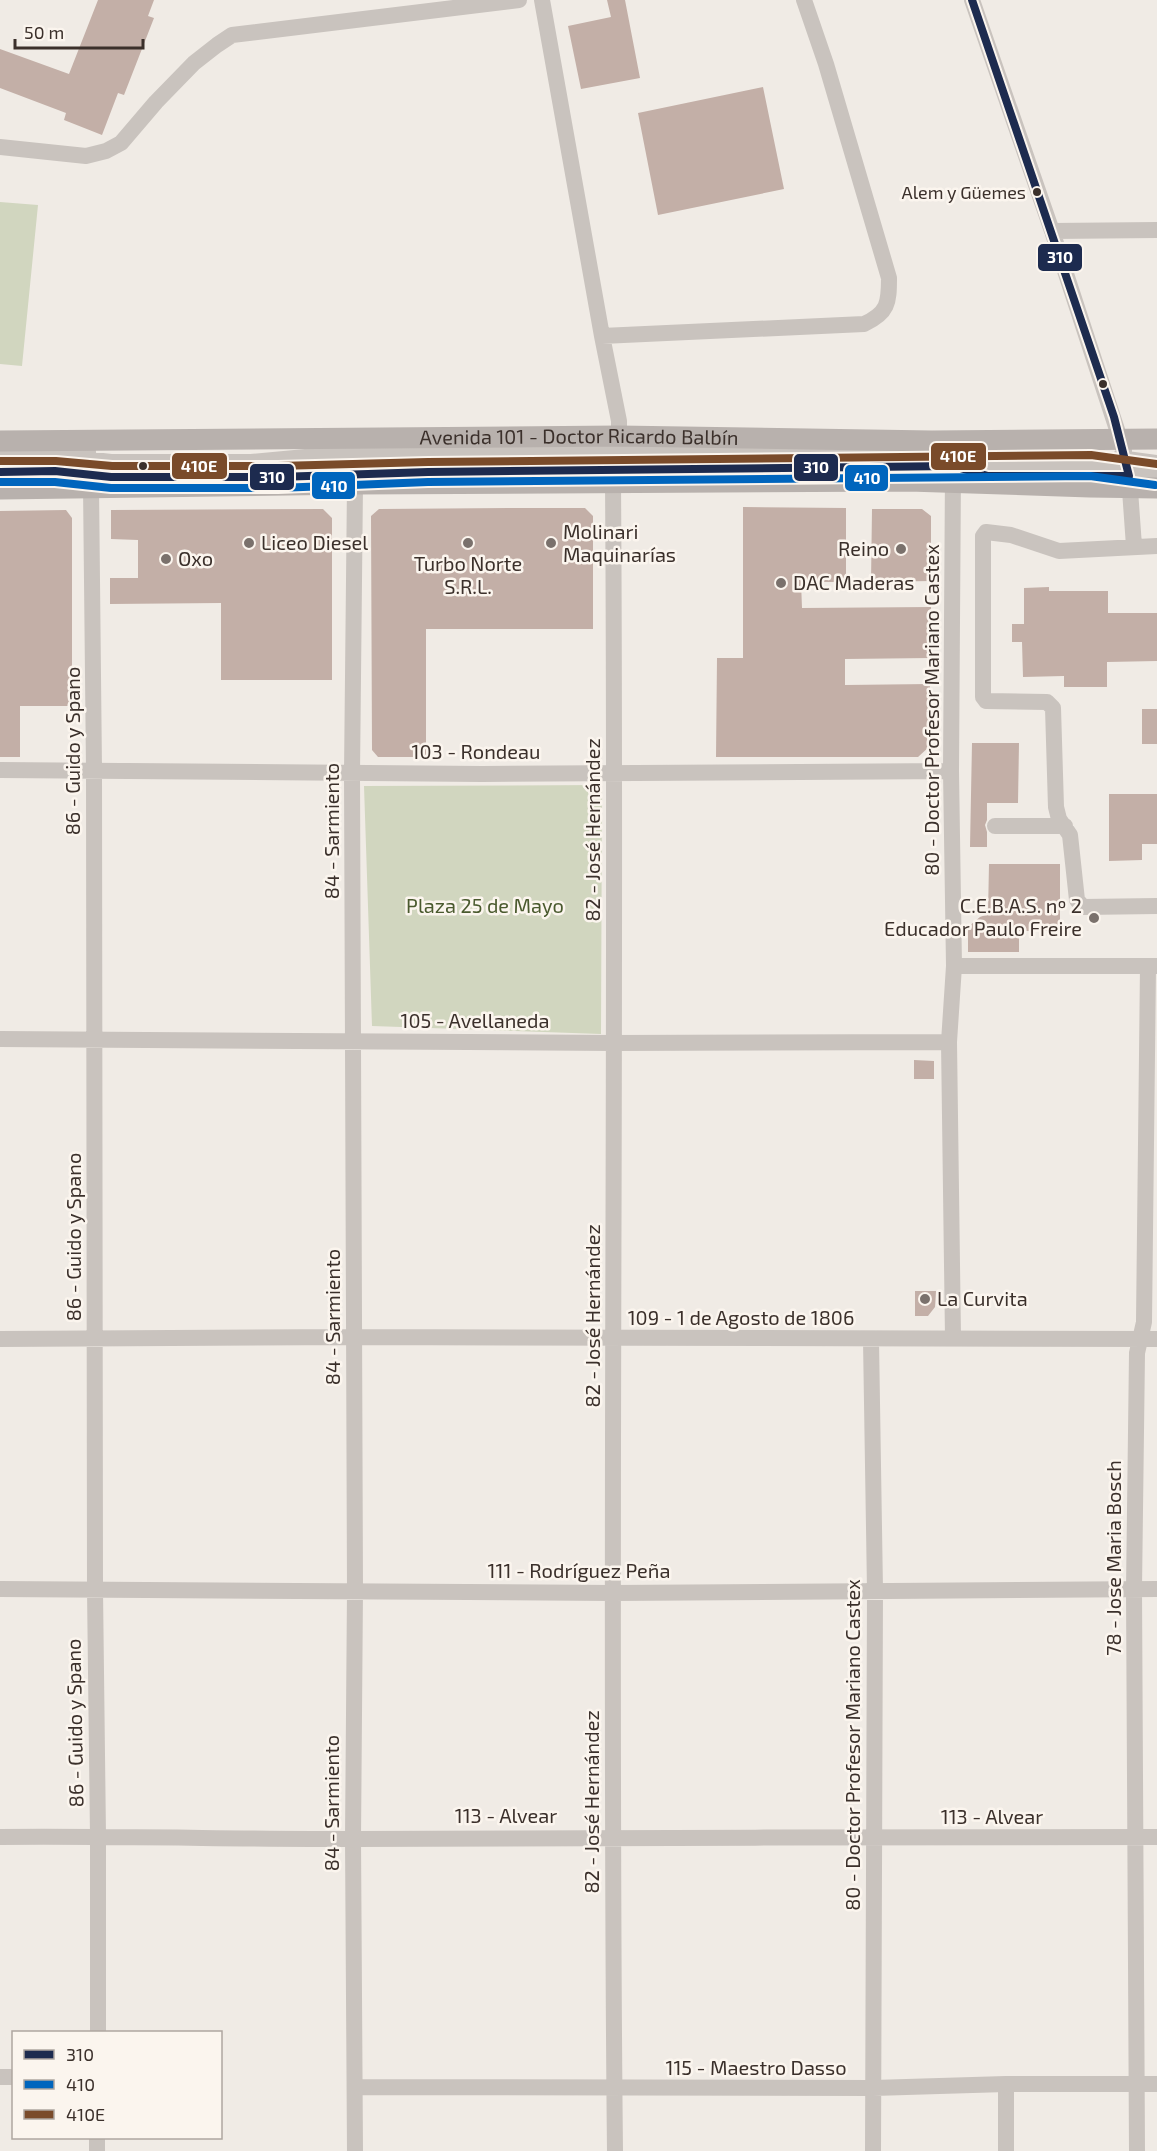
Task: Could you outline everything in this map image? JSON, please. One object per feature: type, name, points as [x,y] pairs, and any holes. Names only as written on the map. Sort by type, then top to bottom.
[{"type":"main road","name":"Avenida 101 - Doctor Ricardo Balbín","points":[[0,489],[89,465],[619,436],[1129,473],[1157,488]]},
{"type":"main road","name":"Avenida 101 - Doctor Ricardo Balbín","points":[[0,441],[89,465],[355,484],[909,481],[952,461],[1121,439],[1157,439]]},
{"type":"street","points":[[0,147],[77,156],[106,151],[121,143],[194,63],[232,35],[519,0]]},
{"type":"street","points":[[542,0],[619,422],[619,436]]},
{"type":"street","points":[[602,336],[864,324],[877,318],[885,309],[889,295],[889,278],[826,64],[804,0]]},
{"type":"street","points":[[972,0],[1121,439],[1129,473],[1134,546]]},
{"type":"street","points":[[1052,231],[1157,230]]},
{"type":"street","points":[[0,457],[89,465],[111,477],[278,477],[952,461],[1090,455],[1129,473],[1157,475]]},
{"type":"street","name":"80 - Doctor Profesor Mariano Castex","points":[[952,461],[951,771],[954,966],[949,1042],[953,1338]]},
{"type":"street","points":[[1129,473],[1157,463]]},
{"type":"street","points":[[0,472],[55,471],[89,465]]},
{"type":"street","name":"86 - Guido y Spano","points":[[89,465],[94,770],[96,1338],[94,1590],[98,2031]]},
{"type":"street","name":"82 - José Hernández","points":[[613,482],[615,2151]]},
{"type":"street","name":"84 - Sarmiento","points":[[355,484],[352,774],[355,2151]]},
{"type":"street","points":[[1157,546],[1059,551],[1011,535],[986,532],[983,536],[984,700],[1047,702],[1053,708],[1056,807],[1059,819],[1070,835],[1079,905],[1083,907],[1157,906]]},
{"type":"street","name":"103 - Rondeau","points":[[0,770],[352,774],[951,771]]},
{"type":"street","points":[[996,826],[1065,826]]},
{"type":"street","points":[[954,966],[1153,966]]},
{"type":"street","name":"78 - Jose Maria Bosch","points":[[1137,2151],[1134,1589],[1137,1353],[1148,1339],[1144,1322],[1153,966]]},
{"type":"street","name":"105 - Avellaneda","points":[[0,1039],[613,1043],[949,1042]]},
{"type":"street","name":"109 - 1 de Agosto de 1806","points":[[0,1339],[354,1337],[1148,1339]]},
{"type":"street","name":"80 - Doctor Profesor Mariano Castex","points":[[871,1340],[875,1590],[873,2151]]},
{"type":"street","name":"111 - Rodríguez Peña","points":[[0,1589],[613,1593],[1157,1589]]},
{"type":"street","name":"113 - Alvear","points":[[0,1837],[874,1839],[1157,1837]]},
{"type":"street","points":[[1006,2084],[1006,2151]]},
{"type":"street","name":"115 - Maestro Dasso","points":[[355,2087],[614,2089],[1157,2084]]},
{"type":"green space","points":[[0,202],[38,205],[22,366],[0,364]]},
{"type":"green space","name":"Plaza 25 de Mayo","points":[[602,785],[601,1034],[372,1026],[364,786]]},
{"type":"building","points":[[98,0],[154,0],[148,16],[154,18],[124,95],[118,93],[102,135],[64,120],[66,113],[0,88],[0,49],[69,74]]},
{"type":"building","points":[[607,0],[625,0],[640,78],[581,89],[568,26],[611,17]]},
{"type":"building","points":[[763,87],[784,189],[658,215],[638,113]]},
{"type":"building","points":[[743,507],[846,508],[846,582],[801,582],[802,608],[931,607],[930,658],[845,659],[845,685],[930,684],[930,746],[918,757],[716,757],[717,658],[743,658]]},
{"type":"building","points":[[585,508],[593,516],[593,629],[426,629],[426,757],[378,757],[372,750],[371,516],[379,509]]},
{"type":"building","points":[[323,509],[332,518],[332,680],[221,680],[221,603],[110,604],[110,578],[138,578],[138,540],[111,539],[111,510]]},
{"type":"building","name":"Reino","points":[[872,509],[922,509],[931,516],[931,581],[871,582]]},
{"type":"building","points":[[66,510],[72,518],[72,706],[20,706],[20,757],[0,757],[0,511]]},
{"type":"building","points":[[1049,587],[1049,591],[1108,591],[1108,613],[1157,613],[1157,661],[1107,662],[1107,687],[1064,687],[1064,676],[1023,677],[1022,642],[1012,642],[1012,624],[1024,624],[1024,588]]},
{"type":"building","points":[[1142,709],[1157,709],[1157,744],[1142,744]]},
{"type":"building","points":[[972,743],[1019,743],[1018,803],[987,803],[985,825],[987,847],[970,847]]},
{"type":"building","points":[[1109,794],[1157,794],[1157,844],[1142,844],[1142,860],[1109,861]]},
{"type":"building","points":[[989,864],[1060,864],[1060,931],[1019,931],[1019,952],[968,952],[968,927],[980,917],[988,914]]},
{"type":"building","points":[[914,1060],[934,1061],[934,1079],[914,1079]]},
{"type":"building","name":"La Curvita","points":[[915,1291],[936,1291],[935,1307],[928,1316],[915,1316]]},
{"type":"transit line","name":"310","points":[[0,472],[55,471],[111,477],[278,477],[428,472],[953,466],[988,476],[1129,476],[1114,417],[972,0]]},
{"type":"transit line","name":"410E","points":[[0,461],[56,461],[112,466],[278,466],[428,462],[1091,455],[1157,464]]},
{"type":"transit line","name":"410","points":[[0,482],[55,482],[111,488],[278,488],[428,482],[1090,476],[1155,485]]},
{"type":"place","name":"Alem y Güemes","points":[[1037,192]]},
{"type":"place","name":"Liceo Diesel","points":[[249,543]]},
{"type":"place","name":"Turbo Norte S.R.L.","points":[[468,543]]},
{"type":"place","name":"Molinari Maquinarías","points":[[551,543]]},
{"type":"place","name":"Reino","points":[[901,549]]},
{"type":"place","name":"Oxo","points":[[166,559]]},
{"type":"place","name":"DAC Maderas","points":[[781,583]]},
{"type":"place","name":"C.E.B.A.S. nº 2 Educador Paulo Freire","points":[[1094,918]]},
{"type":"place","name":"La Curvita","points":[[925,1299]]}]
